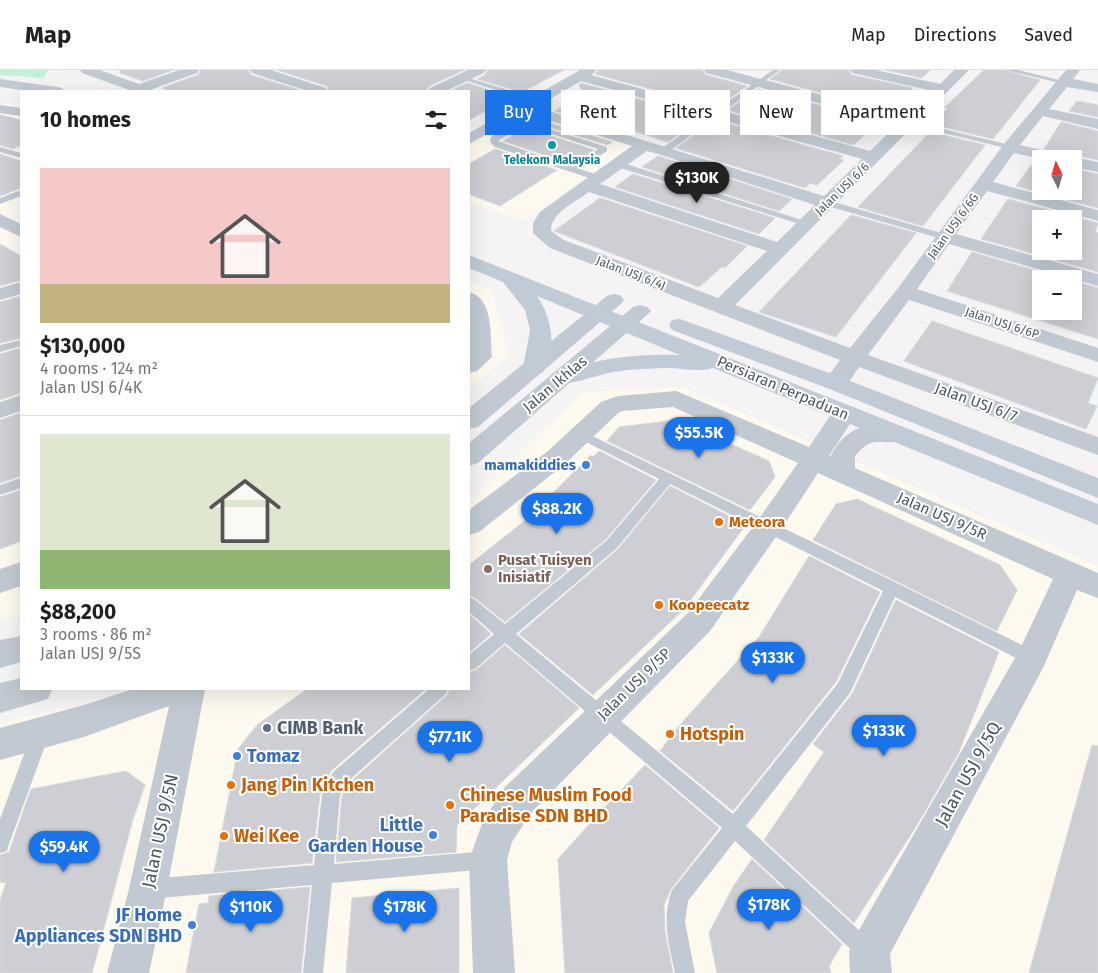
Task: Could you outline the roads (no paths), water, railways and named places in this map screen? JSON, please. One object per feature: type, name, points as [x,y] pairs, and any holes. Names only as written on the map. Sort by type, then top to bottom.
[{"type":"main road","points":[[0,83],[51,90]]},
{"type":"main road","points":[[0,92],[20,94]]},
{"type":"main road","name":"Persiaran Perpaduan","points":[[470,243],[606,307]]},
{"type":"main road","name":"Persiaran Perpaduan","points":[[470,261],[510,278],[606,307],[835,383],[1098,488]]},
{"type":"main road","points":[[510,278],[528,296],[541,326],[542,344],[534,368]]},
{"type":"main road","name":"Persiaran Perpaduan","points":[[633,317],[731,366],[1098,515]]},
{"type":"main road","points":[[561,378],[582,370],[640,362],[680,362],[731,366]]},
{"type":"street","points":[[87,70],[142,90],[192,70]]},
{"type":"street","points":[[257,70],[319,90]]},
{"type":"street","points":[[437,90],[479,70]]},
{"type":"street","points":[[711,70],[821,98]]},
{"type":"street","points":[[857,70],[943,89]]},
{"type":"street","name":"Jalan USJ 6/6","points":[[943,89],[962,70]]},
{"type":"street","points":[[551,92],[585,73],[645,91]]},
{"type":"street","points":[[444,75],[461,79]]},
{"type":"street","points":[[1069,76],[1098,88]]},
{"type":"street","name":"Jalan USJ 6/6G","points":[[835,383],[905,292],[1010,147],[1069,76]]},
{"type":"street","points":[[0,109],[20,112]]},
{"type":"street","points":[[1040,111],[1098,124]]},
{"type":"street","points":[[551,116],[827,203]]},
{"type":"street","points":[[730,117],[874,157]]},
{"type":"street","points":[[470,138],[485,130]]},
{"type":"street","name":"Jalan USJ 6/6","points":[[721,307],[896,135]]},
{"type":"street","name":"Jalan USJ 6/4J","points":[[645,145],[551,211],[544,218],[541,226],[542,233],[557,244],[855,358]]},
{"type":"street","points":[[1010,147],[1032,152]]},
{"type":"street","points":[[1082,164],[1098,168]]},
{"type":"street","points":[[593,182],[780,249]]},
{"type":"street","points":[[983,185],[1098,216]]},
{"type":"street","points":[[0,219],[20,230]]},
{"type":"street","points":[[945,237],[1098,280]]},
{"type":"street","points":[[0,294],[20,288]]},
{"type":"street","name":"Jalan USJ 6/6P","points":[[905,292],[1098,355]]},
{"type":"street","points":[[470,299],[476,306],[481,357],[470,365]]},
{"type":"street","name":"Jalan Ikhlas","points":[[470,420],[606,307]]},
{"type":"street","name":"Jalan Ikhlas","points":[[470,456],[633,317]]},
{"type":"street","name":"Jalan USJ 6/7","points":[[855,358],[1097,442]]},
{"type":"street","name":"Jalan USJ 9/5R","points":[[470,524],[557,457],[603,413],[618,404],[676,399],[1084,580]]},
{"type":"street","points":[[0,410],[20,403]]},
{"type":"street","name":"Jalan USJ 9/5P","points":[[494,973],[488,860],[496,834],[518,800],[698,622],[768,527],[845,413]]},
{"type":"street","points":[[844,473],[840,462],[841,456],[855,438],[864,434],[895,434]]},
{"type":"street","points":[[0,581],[20,574]]},
{"type":"street","name":"Jalan USJ 9/5Q","points":[[869,962],[1032,658],[1084,580]]},
{"type":"street","points":[[0,654],[20,649]]},
{"type":"street","points":[[0,698],[32,690]]},
{"type":"street","points":[[0,744],[84,722],[172,690]]},
{"type":"street","name":"Jalan USJ 9/5N","points":[[128,973],[148,890],[190,690]]},
{"type":"lane","points":[[730,105],[777,70]]},
{"type":"lane","points":[[1009,70],[1069,76]]},
{"type":"lane","points":[[461,79],[501,90]]},
{"type":"lane","points":[[574,170],[604,149],[527,124],[518,125],[494,139],[498,146],[574,170],[593,182]]},
{"type":"lane","points":[[944,131],[1010,147]]},
{"type":"lane","points":[[664,151],[687,135]]},
{"type":"lane","points":[[0,149],[20,156]]},
{"type":"lane","points":[[617,164],[806,223]]},
{"type":"lane","points":[[0,201],[20,193]]},
{"type":"lane","points":[[827,203],[945,237]]},
{"type":"lane","points":[[0,349],[20,343]]},
{"type":"lane","points":[[580,434],[1032,658]]},
{"type":"lane","points":[[470,663],[612,544],[668,477]]},
{"type":"lane","points":[[0,490],[20,483]]},
{"type":"lane","points":[[684,973],[675,922],[679,897],[844,688],[892,587]]},
{"type":"lane","points":[[470,604],[603,714],[734,827],[869,962]]},
{"type":"lane","points":[[313,973],[331,795],[339,778],[439,690]]},
{"type":"lane","points":[[0,844],[41,733]]},
{"type":"lane","points":[[148,890],[488,860]]},
{"type":"place","name":"Telekom Malaysia","points":[[552,145]]},
{"type":"place","name":"mamakiddies","points":[[586,465]]},
{"type":"place","name":"Meteora","points":[[719,522]]},
{"type":"place","name":"Pusat Tuisyen Inisiatif","points":[[488,569]]},
{"type":"place","name":"Koopeecatz","points":[[659,605]]},
{"type":"place","name":"CIMB Bank","points":[[267,728]]},
{"type":"place","name":"Hotspin","points":[[670,734]]},
{"type":"place","name":"Tomaz","points":[[237,756]]},
{"type":"place","name":"Jang Pin Kitchen","points":[[231,785]]},
{"type":"place","name":"Chinese Muslim Food Paradise SDN BHD","points":[[450,805]]},
{"type":"place","name":"Little Garden House","points":[[433,835]]},
{"type":"place","name":"Wei Kee","points":[[224,836]]},
{"type":"place","name":"JF Home Appliances SDN BHD","points":[[192,925]]}]
